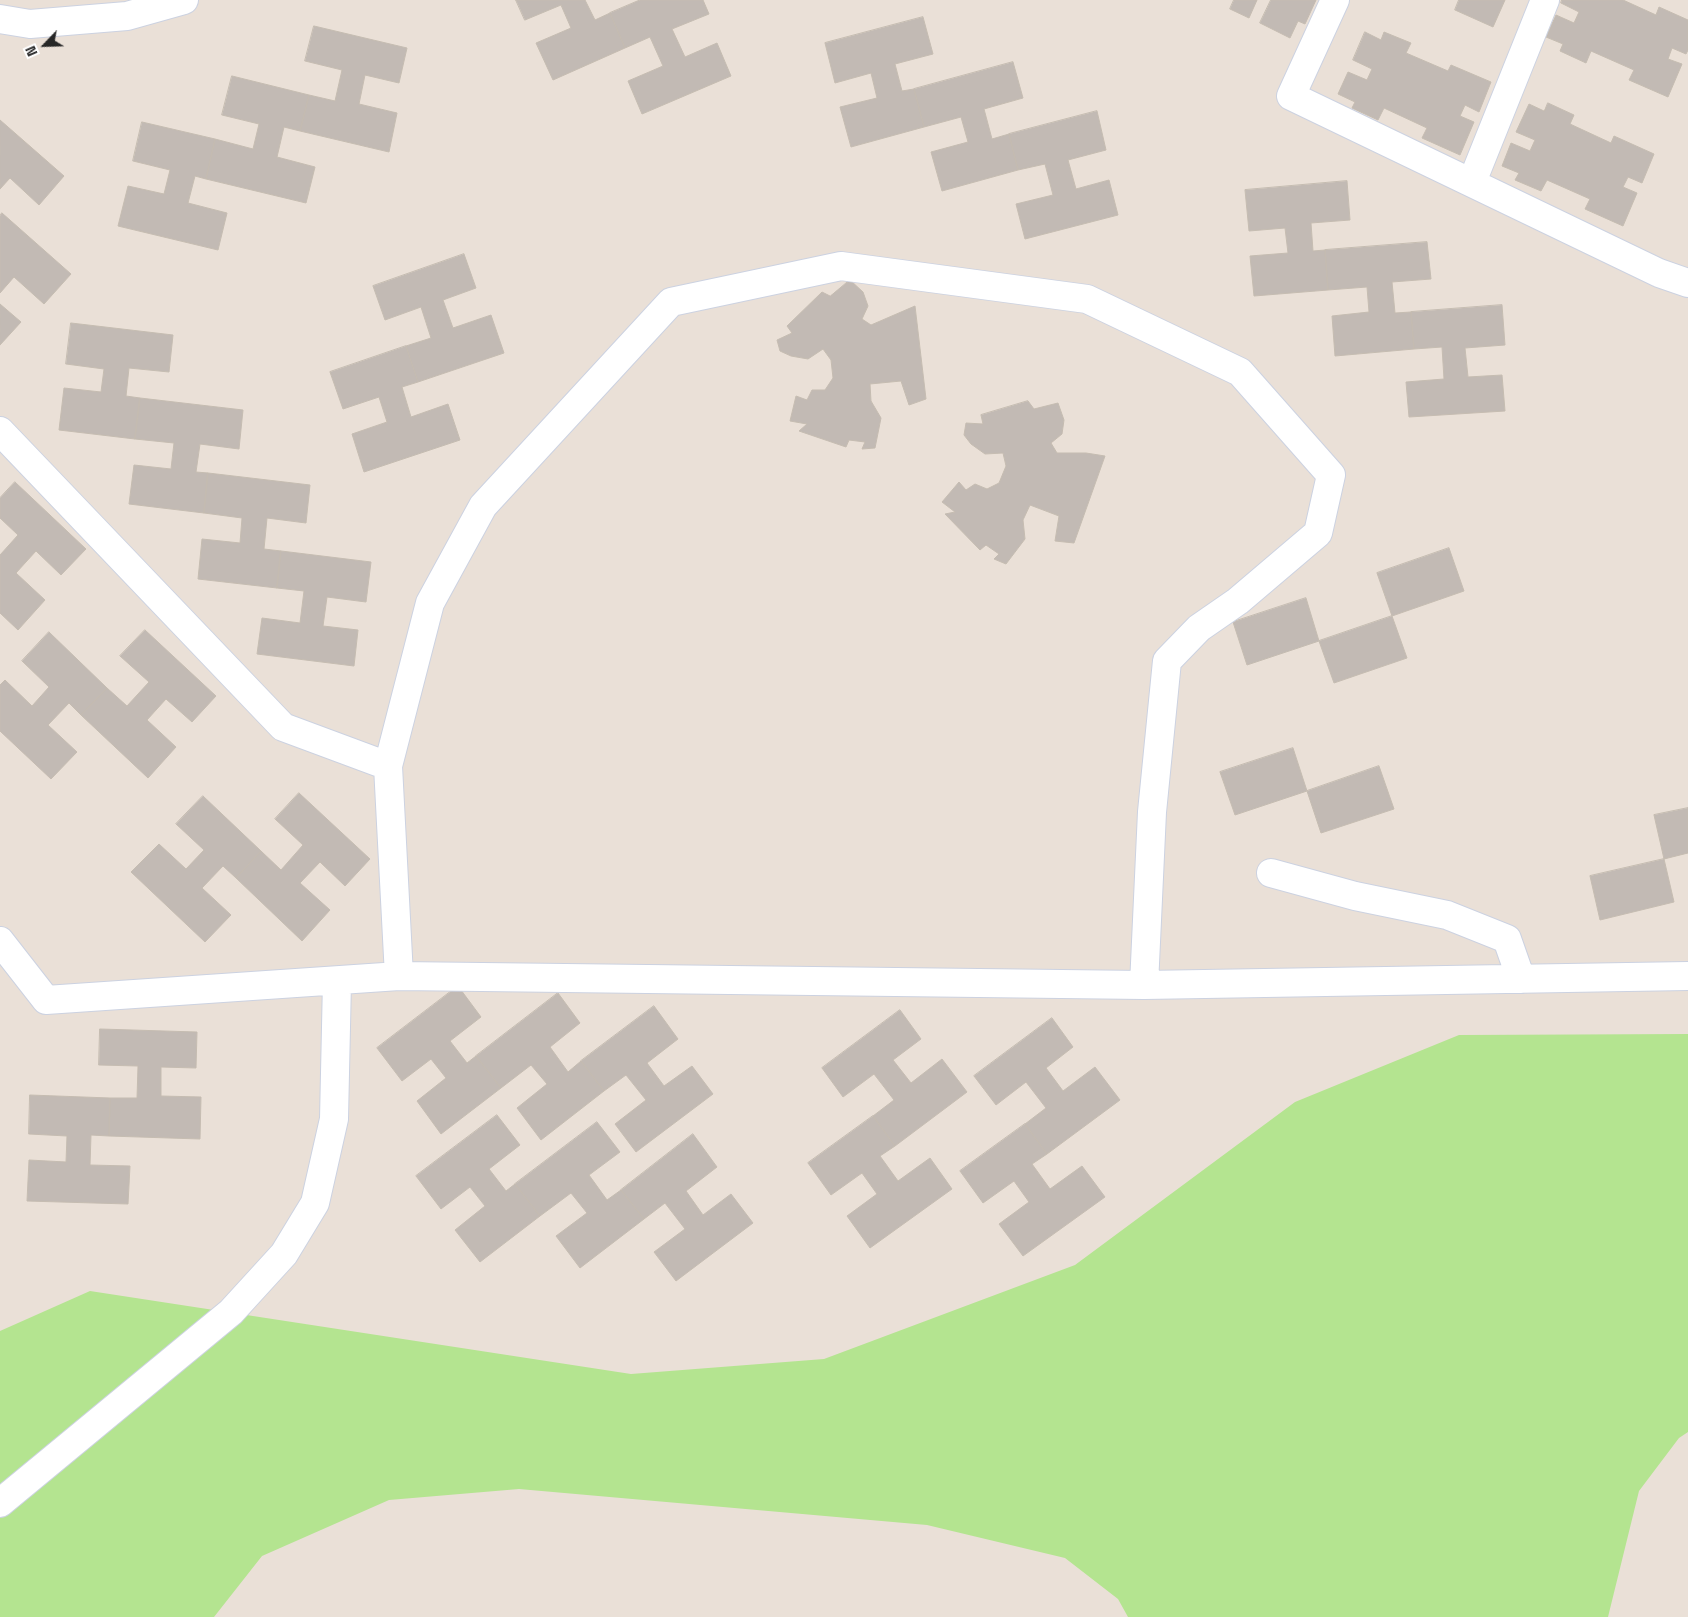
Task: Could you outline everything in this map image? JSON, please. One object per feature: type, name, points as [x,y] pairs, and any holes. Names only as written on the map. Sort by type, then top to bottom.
[{"type":"street","points":[[0,19],[30,24],[127,16],[184,0]]},
{"type":"street","points":[[1335,0],[1291,96],[1660,273],[1688,283]]},
{"type":"street","points":[[1472,182],[1545,0]]},
{"type":"street","points":[[398,976],[388,766],[430,603],[482,506],[671,302],[841,266],[1087,299],[1240,372],[1331,475],[1318,533],[1238,600],[1199,628],[1167,661],[1152,812],[1144,985]]},
{"type":"street","points":[[0,431],[283,726],[388,766]]},
{"type":"street","points":[[1271,873],[1355,896],[1447,915],[1507,939],[1522,979]]},
{"type":"street","points":[[0,941],[46,1000],[398,976],[1144,985],[1688,976]]},
{"type":"street","points":[[0,1504],[231,1312],[284,1254],[315,1203],[334,1119],[337,981]]},
{"type":"green space","points":[[1688,1034],[1688,1432],[1679,1438],[1639,1491],[1608,1617],[1128,1617],[1118,1599],[1065,1558],[927,1525],[519,1489],[389,1500],[262,1556],[214,1617],[0,1617],[0,1331],[90,1291],[631,1374],[824,1359],[1075,1265],[1295,1102],[1459,1035]]},
{"type":"building","points":[[516,0],[585,0],[595,20],[610,13],[625,48],[553,80],[536,43],[571,28],[561,5],[525,20]]},
{"type":"building","points":[[640,0],[703,0],[709,14],[672,29],[685,57],[717,43],[731,76],[642,114],[628,81],[663,66],[650,37],[625,48],[610,13]]},
{"type":"building","points":[[1234,0],[1257,0],[1249,18],[1230,9]]},
{"type":"building","points":[[1271,0],[1316,0],[1305,24],[1298,21],[1290,38],[1260,23]]},
{"type":"building","points":[[1459,0],[1505,0],[1493,27],[1455,10]]},
{"type":"building","points":[[1562,0],[1623,0],[1656,15],[1659,7],[1688,20],[1688,50],[1686,54],[1672,48],[1668,59],[1682,64],[1668,97],[1629,80],[1634,70],[1591,51],[1586,63],[1560,51],[1563,44],[1546,37],[1556,15],[1574,23],[1579,12],[1561,3]]},
{"type":"building","points":[[923,17],[933,54],[895,64],[902,91],[914,89],[924,127],[851,147],[840,107],[877,98],[871,73],[835,83],[825,43]]},
{"type":"building","points":[[314,26],[407,48],[399,83],[365,75],[359,104],[397,113],[389,152],[300,131],[309,95],[335,101],[342,70],[305,61]]},
{"type":"building","points":[[1365,32],[1381,40],[1384,32],[1411,43],[1406,53],[1448,71],[1451,65],[1491,82],[1479,112],[1465,105],[1460,116],[1474,122],[1460,155],[1422,138],[1427,128],[1384,108],[1378,120],[1352,108],[1355,102],[1338,94],[1348,72],[1367,80],[1372,69],[1353,60]]},
{"type":"building","points":[[1013,62],[1023,98],[984,109],[992,139],[1009,134],[1018,170],[942,191],[931,152],[968,142],[961,117],[924,127],[914,89]]},
{"type":"building","points":[[232,76],[309,95],[300,131],[284,127],[277,157],[315,167],[306,203],[206,179],[215,139],[253,149],[259,124],[222,115]]},
{"type":"building","points":[[1548,103],[1574,115],[1570,124],[1611,143],[1614,136],[1654,154],[1642,183],[1628,177],[1623,187],[1637,193],[1623,226],[1585,209],[1590,199],[1547,180],[1541,191],[1515,180],[1519,173],[1502,166],[1511,143],[1530,151],[1535,140],[1516,132],[1529,104],[1544,111]]},
{"type":"building","points":[[1097,111],[1106,150],[1068,160],[1076,189],[1109,180],[1118,215],[1025,239],[1016,204],[1053,195],[1045,164],[1018,170],[1009,134]]},
{"type":"building","points":[[0,120],[64,176],[39,205],[10,178],[0,189]]},
{"type":"building","points":[[142,122],[215,139],[206,179],[195,176],[188,203],[227,213],[218,250],[118,226],[128,186],[164,194],[170,170],[133,161]]},
{"type":"building","points":[[1347,181],[1350,220],[1311,223],[1313,251],[1325,250],[1328,290],[1254,296],[1250,256],[1288,253],[1285,228],[1249,231],[1245,190]]},
{"type":"building","points":[[2,213],[71,274],[44,304],[14,277],[0,293],[0,216]]},
{"type":"building","points":[[1427,242],[1431,279],[1392,282],[1395,313],[1411,312],[1414,349],[1335,356],[1332,316],[1369,312],[1367,287],[1328,290],[1325,250]]},
{"type":"building","points":[[464,254],[476,288],[443,300],[453,328],[491,315],[504,353],[418,382],[406,346],[431,338],[421,307],[385,320],[373,286]]},
{"type":"building","points":[[850,280],[863,292],[868,306],[862,319],[871,325],[915,306],[926,399],[909,405],[901,381],[870,384],[871,401],[881,418],[875,448],[862,449],[865,442],[849,440],[846,447],[799,431],[807,424],[790,421],[796,396],[807,400],[812,390],[825,390],[833,378],[831,360],[823,349],[808,359],[791,356],[780,351],[777,340],[792,333],[787,326],[822,292],[830,296]]},
{"type":"building","points":[[0,304],[21,322],[0,345]]},
{"type":"building","points":[[1502,305],[1505,345],[1465,348],[1468,377],[1502,375],[1505,411],[1409,417],[1406,382],[1444,379],[1442,347],[1414,349],[1411,312]]},
{"type":"building","points":[[71,323],[173,335],[169,372],[129,368],[126,396],[140,398],[135,439],[59,430],[64,388],[101,392],[104,369],[66,364]]},
{"type":"building","points":[[406,346],[418,382],[402,387],[411,417],[448,404],[460,440],[364,472],[352,434],[387,422],[379,397],[343,409],[330,372]]},
{"type":"building","points":[[140,398],[243,410],[239,449],[200,444],[196,472],[208,473],[204,513],[129,504],[134,465],[171,469],[174,443],[135,439]]},
{"type":"building","points":[[1028,401],[1034,409],[1058,403],[1064,420],[1062,434],[1051,443],[1057,453],[1086,453],[1105,456],[1074,543],[1055,541],[1059,516],[1030,505],[1023,520],[1025,539],[1006,564],[994,559],[999,554],[986,545],[980,550],[945,514],[955,512],[942,502],[959,482],[966,490],[975,484],[987,489],[999,483],[1006,466],[1003,453],[985,454],[971,444],[964,435],[966,423],[983,424],[981,415]]},
{"type":"building","points":[[208,473],[310,485],[306,523],[267,518],[264,549],[281,551],[277,588],[198,579],[202,539],[240,543],[242,518],[204,513]]},
{"type":"building","points":[[15,482],[86,549],[61,575],[36,551],[16,573],[45,600],[18,630],[0,613],[0,555],[18,535],[0,518],[0,498]]},
{"type":"building","points":[[1449,548],[1464,591],[1392,616],[1377,573]]},
{"type":"building","points":[[281,551],[371,562],[366,602],[327,597],[323,626],[358,630],[354,666],[257,654],[262,618],[300,623],[304,591],[277,588]]},
{"type":"building","points":[[1306,598],[1319,641],[1247,665],[1233,622]]},
{"type":"building","points":[[1392,616],[1407,658],[1334,683],[1319,641]]},
{"type":"building","points":[[145,630],[216,696],[192,722],[166,699],[147,720],[176,747],[148,778],[81,715],[107,688],[127,706],[149,682],[120,656]]},
{"type":"building","points":[[49,632],[107,688],[81,715],[69,703],[48,725],[77,752],[51,779],[0,731],[0,685],[5,680],[32,706],[49,687],[22,661]]},
{"type":"building","points":[[1293,748],[1307,791],[1235,815],[1220,772]]},
{"type":"building","points":[[1379,766],[1394,809],[1321,833],[1307,791]]},
{"type":"building","points":[[299,793],[370,859],[345,886],[320,862],[300,883],[330,910],[302,941],[236,878],[261,851],[281,870],[303,845],[275,819]]},
{"type":"building","points":[[203,796],[261,851],[236,878],[223,866],[202,888],[231,915],[205,942],[131,872],[159,844],[186,869],[204,850],[176,824]]},
{"type":"building","points":[[1688,808],[1688,853],[1664,859],[1654,815]]},
{"type":"building","points":[[1664,859],[1674,902],[1600,920],[1590,876]]},
{"type":"building","points":[[458,986],[481,1017],[450,1041],[467,1063],[476,1056],[501,1088],[441,1134],[417,1101],[446,1078],[431,1059],[402,1081],[377,1048]]},
{"type":"building","points":[[558,993],[580,1023],[550,1047],[568,1072],[581,1061],[604,1091],[541,1140],[517,1108],[547,1084],[531,1065],[501,1088],[476,1056]]},
{"type":"building","points":[[654,1006],[678,1039],[647,1063],[664,1086],[692,1066],[713,1094],[636,1152],[615,1124],[646,1100],[626,1075],[604,1091],[581,1061]]},
{"type":"building","points":[[900,1010],[921,1039],[893,1060],[911,1083],[942,1059],[967,1092],[895,1146],[873,1116],[894,1100],[874,1074],[843,1097],[822,1068]]},
{"type":"building","points":[[1052,1018],[1073,1047],[1046,1068],[1063,1091],[1095,1067],[1120,1100],[1047,1154],[1025,1124],[1046,1108],[1026,1082],[996,1105],[974,1076]]},
{"type":"building","points":[[100,1029],[197,1032],[196,1068],[161,1067],[161,1096],[201,1097],[200,1139],[109,1136],[110,1098],[137,1098],[138,1066],[99,1065]]},
{"type":"building","points":[[30,1095],[110,1098],[109,1136],[91,1135],[90,1165],[130,1166],[128,1204],[27,1201],[29,1160],[66,1162],[67,1136],[29,1134]]},
{"type":"building","points":[[497,1115],[520,1145],[489,1169],[506,1191],[515,1184],[540,1216],[480,1262],[455,1230],[485,1206],[470,1187],[441,1209],[416,1176]]},
{"type":"building","points":[[873,1116],[895,1146],[880,1156],[898,1181],[930,1158],[952,1189],[870,1248],[847,1216],[877,1194],[862,1173],[831,1195],[808,1163]]},
{"type":"building","points":[[597,1122],[620,1152],[589,1175],[607,1200],[621,1190],[644,1219],[580,1268],[556,1236],[587,1213],[571,1193],[540,1216],[515,1184]]},
{"type":"building","points":[[1025,1124],[1047,1154],[1032,1164],[1050,1189],[1082,1166],[1105,1197],[1023,1256],[999,1224],[1029,1202],[1014,1181],[983,1203],[960,1171]]},
{"type":"building","points":[[693,1134],[717,1167],[686,1191],[703,1215],[731,1194],[753,1223],[676,1281],[654,1252],[685,1229],[665,1203],[644,1219],[621,1190]]}]
